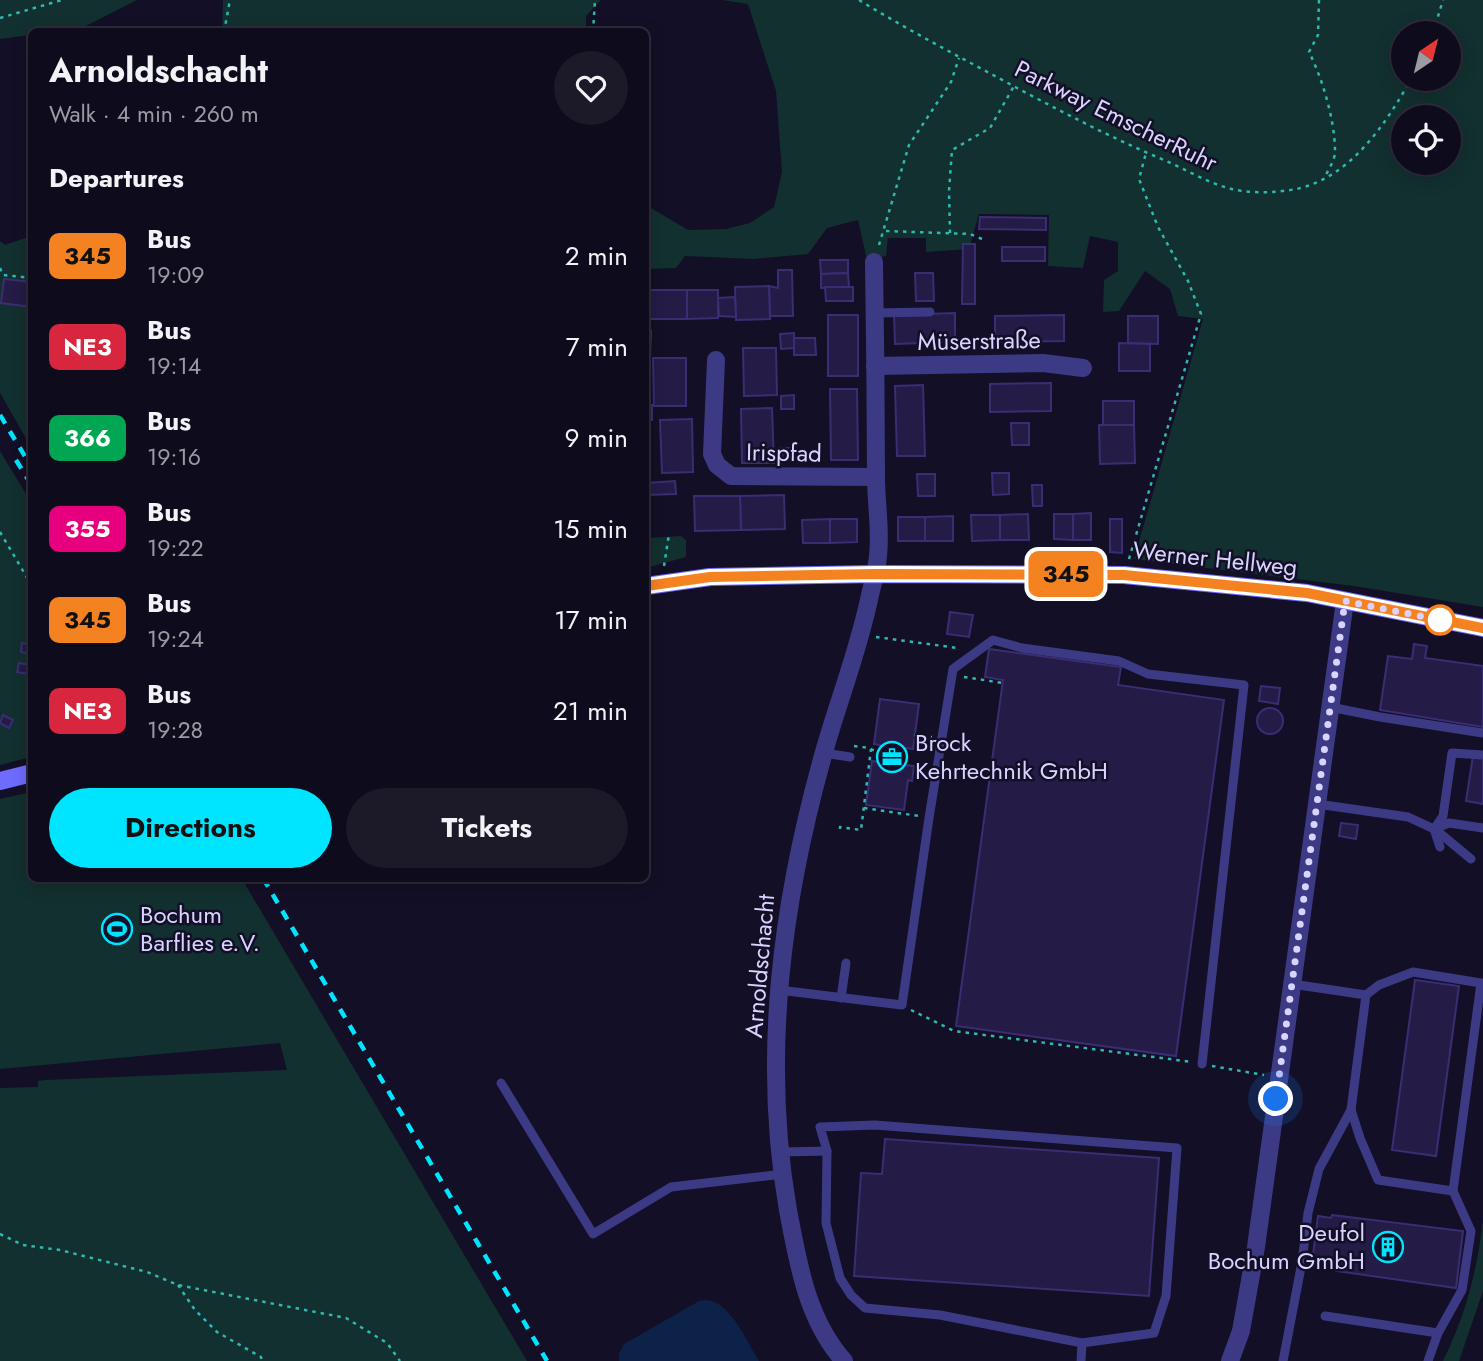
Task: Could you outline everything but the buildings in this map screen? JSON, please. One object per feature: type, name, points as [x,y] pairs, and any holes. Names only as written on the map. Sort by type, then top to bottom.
[{"type":"main road","name":"Werner Hellweg","points":[[653,584],[710,577],[875,574],[1124,575],[1272,589],[1483,628]]},
{"type":"main road","points":[[0,781],[28,774]]},
{"type":"street","points":[[874,262],[878,556],[875,574]]},
{"type":"street","name":"Irispfad","points":[[716,360],[712,454],[716,465],[730,476],[876,477]]},
{"type":"street","name":"Müserstraße","points":[[875,366],[1043,363],[1083,368]]},
{"type":"street","name":"Arnoldschacht","points":[[844,1361],[830,1344],[811,1306],[797,1258],[783,1174],[776,1067],[779,990],[789,899],[800,845],[824,753],[862,634],[875,574]]},
{"type":"street","points":[[1230,1361],[1237,1346],[1251,1279],[1345,601]]},
{"type":"lane","points":[[875,313],[930,312]]},
{"type":"lane","points":[[779,990],[902,1005],[953,669],[993,640],[1022,648],[1119,661],[1148,674],[1244,685],[1202,1064]]},
{"type":"lane","points":[[1330,707],[1483,733]]},
{"type":"lane","points":[[824,753],[850,757]]},
{"type":"lane","points":[[1434,829],[1443,816],[1452,753],[1483,755]]},
{"type":"lane","points":[[1317,804],[1408,817],[1434,829],[1471,859]]},
{"type":"lane","points":[[1434,829],[1449,823],[1483,828]]},
{"type":"lane","points":[[1434,829],[1440,847]]},
{"type":"lane","points":[[841,998],[846,963]]},
{"type":"lane","points":[[1283,1361],[1302,1262],[1308,1213],[1319,1170],[1351,1110],[1366,995],[1379,985],[1413,972],[1481,983],[1453,1191],[1471,1231],[1462,1290],[1438,1333],[1428,1361]]},
{"type":"lane","points":[[1292,984],[1366,995]]},
{"type":"lane","points":[[501,1083],[593,1234],[671,1187],[783,1174]]},
{"type":"lane","points":[[1351,1110],[1378,1180],[1453,1191]]},
{"type":"lane","points":[[875,1125],[1177,1148],[1166,1296],[1154,1333],[1082,1343],[940,1315],[865,1308],[851,1295],[840,1278],[826,1223],[827,1151],[820,1127],[875,1125]]},
{"type":"lane","points":[[782,1152],[827,1151]]},
{"type":"lane","points":[[1325,1316],[1438,1333]]},
{"type":"lane","points":[[1081,1361],[1082,1343]]},
{"type":"path","points":[[0,19],[62,0]]},
{"type":"path","points":[[225,28],[230,0]]},
{"type":"path","points":[[593,28],[595,0]]},
{"type":"path","name":"Parkway EmscherRuhr","points":[[859,0],[959,58],[1098,131],[1237,191],[1296,189],[1324,180],[1366,145],[1405,91]]},
{"type":"path","points":[[1319,0],[1318,35],[1309,52],[1319,72],[1329,108],[1336,155],[1324,180]]},
{"type":"path","points":[[1437,21],[1443,0]]},
{"type":"path","points":[[874,262],[909,145],[951,82],[959,58]]},
{"type":"path","points":[[950,233],[949,191],[953,150],[990,128],[1014,86]]},
{"type":"path","points":[[1124,575],[1201,314],[1188,281],[1158,226],[1139,179],[1146,153]]},
{"type":"path","points":[[886,231],[970,234],[982,239]]},
{"type":"path","points":[[0,268],[3,275],[28,278]]},
{"type":"path","points":[[0,532],[28,579]]},
{"type":"path","points":[[653,584],[669,534]]},
{"type":"path","points":[[862,634],[958,648]]},
{"type":"path","points":[[951,675],[1003,683]]},
{"type":"path","points":[[914,735],[941,738]]},
{"type":"path","points":[[840,829],[861,830],[871,749]]},
{"type":"path","points":[[864,808],[929,818]]},
{"type":"path","points":[[884,818],[885,811]]},
{"type":"path","points":[[902,1005],[954,1031],[1202,1064],[1263,1075]]},
{"type":"path","points":[[0,1234],[23,1245],[60,1250],[147,1272],[178,1285],[346,1318],[387,1343],[400,1361]]},
{"type":"path","points":[[178,1285],[195,1310],[217,1332],[261,1357],[262,1361]]},
{"type":"green space","points":[[0,0],[137,0],[82,28],[28,28],[28,35],[0,39]]},
{"type":"green space","points":[[223,0],[601,0],[586,16],[586,28],[222,28]]},
{"type":"green space","points":[[722,0],[1483,0],[1483,607],[1354,586],[1134,559],[1203,319],[1178,316],[1170,289],[1145,271],[1119,311],[1103,312],[1104,280],[1118,271],[1118,242],[1090,236],[1083,268],[1048,266],[1049,215],[979,214],[969,249],[926,252],[926,238],[888,238],[886,256],[867,260],[858,220],[827,228],[808,254],[754,259],[685,256],[676,268],[649,269],[649,207],[688,230],[726,229],[750,223],[774,207],[782,172],[776,91],[748,4]]},
{"type":"green space","points":[[28,237],[28,442],[0,393],[0,241],[5,245]]},
{"type":"green space","points":[[0,451],[28,497],[28,758],[0,765]]},
{"type":"green space","points":[[681,536],[686,540],[686,557],[649,567],[649,538]]},
{"type":"green space","points":[[28,793],[28,882],[244,882],[527,1361],[0,1361],[0,1088],[38,1087],[38,1081],[46,1080],[287,1070],[280,1043],[0,1069],[0,799]]},
{"type":"green space","points":[[1483,1220],[1483,1291],[1459,1361],[1443,1361],[1469,1292]]},
{"type":"water","points":[[706,1300],[723,1307],[730,1315],[759,1361],[619,1361],[624,1344],[699,1301]]},
{"type":"railway","points":[[0,415],[28,461]]},
{"type":"railway","points":[[16,460],[28,480]]},
{"type":"railway","points":[[265,882],[547,1361]]},
{"type":"bus line","name":"345","points":[[649,585],[710,577],[875,574],[1124,575],[1307,593],[1483,628]]},
{"type":"place","name":"Brock Kehrtechnik GmbH","points":[[892,757]]},
{"type":"place","name":"Bochum Barflies e.V.","points":[[117,929]]},
{"type":"place","name":"Deufol Bochum GmbH","points":[[1388,1247]]},
{"type":"route","points":[[1276,1099],[1345,601],[1440,620]]}]
